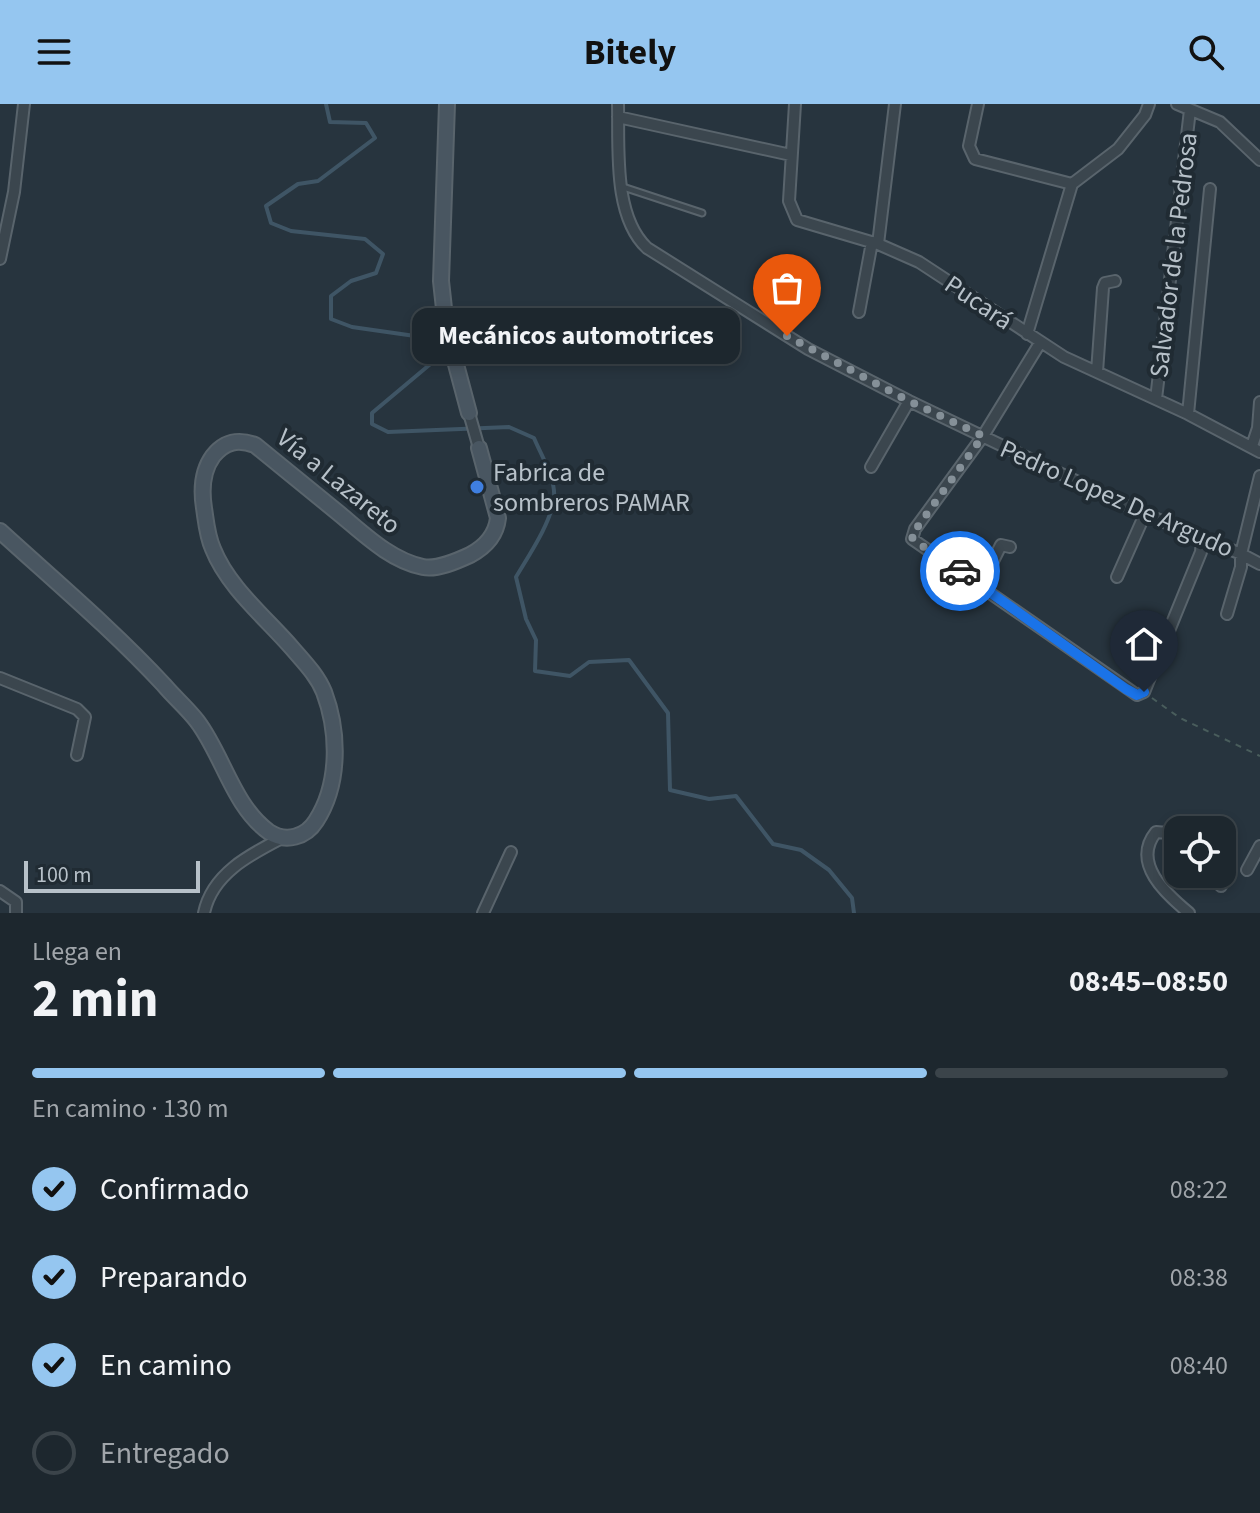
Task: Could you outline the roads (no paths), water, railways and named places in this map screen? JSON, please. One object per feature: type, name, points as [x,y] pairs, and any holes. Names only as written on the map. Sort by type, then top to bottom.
[{"type":"street","points":[[0,259],[14,192],[24,104]]},
{"type":"street","points":[[447,104],[441,281],[446,327],[479,448]]},
{"type":"street","name":"Pedro Lopez De Argudo","points":[[618,104],[622,187],[628,223],[647,248],[808,349],[1145,514],[1260,564]]},
{"type":"street","name":"Pucará","points":[[795,104],[789,201],[797,220],[875,243],[919,262],[1040,343],[1256,449]]},
{"type":"street","points":[[859,312],[875,243],[895,104]]},
{"type":"street","points":[[978,104],[969,146],[975,159],[1072,184]]},
{"type":"street","points":[[1027,334],[1072,184],[1118,149],[1145,115],[1149,104]]},
{"type":"street","points":[[1177,104],[1220,122],[1260,160]]},
{"type":"street","name":"Salvador de la Pedrosa","points":[[1156,399],[1190,110]]},
{"type":"street","points":[[618,117],[791,155]]},
{"type":"street","points":[[1188,414],[1210,189]]},
{"type":"street","points":[[1097,372],[1103,288],[1105,283],[1115,281]]},
{"type":"street","points":[[1040,343],[983,436],[911,536],[915,541],[1137,695],[1144,692],[1201,552],[1202,538]]},
{"type":"street","points":[[871,467],[909,401]]},
{"type":"street","points":[[1256,449],[1260,402]]},
{"type":"street","name":"Vía a Lazareto","points":[[282,838],[307,832],[329,795],[335,763],[330,709],[316,676],[230,578],[213,550],[202,494],[205,469],[215,453],[228,443],[241,440],[255,445],[377,544],[405,562],[425,568],[468,556],[484,546],[497,527],[498,518],[479,448]]},
{"type":"street","points":[[1227,614],[1241,567],[1241,554],[1260,476]]},
{"type":"street","points":[[1117,577],[1145,514]]},
{"type":"street","points":[[0,531],[129,648],[198,722],[225,772],[258,822],[282,838],[226,873],[211,892],[204,913]]},
{"type":"street","points":[[981,585],[1001,545],[1010,547]]},
{"type":"street","points":[[0,678],[77,709],[85,717],[77,755]]},
{"type":"street","points":[[1164,833],[1156,832],[1146,858],[1161,887],[1189,913]]},
{"type":"street","points":[[1247,870],[1260,846]]},
{"type":"street","points":[[483,913],[511,852]]},
{"type":"street","points":[[0,891],[16,902],[16,913]]},
{"type":"lane","points":[[622,187],[702,213]]},
{"type":"waterway","points":[[326,104],[330,122],[366,123],[375,138],[318,181],[298,184],[266,206],[271,223],[291,231],[365,239],[383,254],[376,273],[351,281],[331,296],[331,319],[352,327],[429,338],[434,361],[372,413],[372,424],[388,432],[509,427],[534,438],[554,491],[552,508],[544,528],[516,577],[526,619],[536,640],[535,671],[570,676],[589,662],[629,660],[668,713],[670,790],[709,799],[736,796],[773,844],[801,850],[829,870],[852,898],[854,913]]},
{"type":"place","name":"Mecánicos automotrices","points":[[787,336]]},
{"type":"place","name":"Fabrica de sombreros PAMAR","points":[[477,487]]}]
